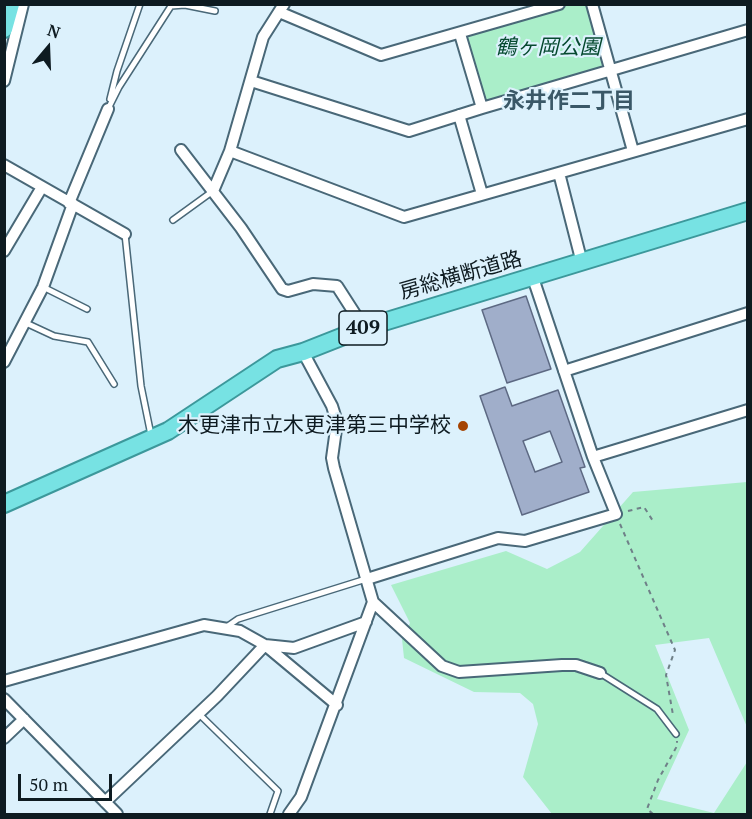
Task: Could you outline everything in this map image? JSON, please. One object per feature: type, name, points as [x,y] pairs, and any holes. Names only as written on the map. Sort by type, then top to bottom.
[{"type":"highway","points":[[4,29],[11,4]]},
{"type":"highway","name":"房総横断道路","points":[[4,504],[168,431],[277,359],[303,352],[364,328],[746,216]]},
{"type":"street","points":[[4,81],[23,4]]},
{"type":"street","points":[[213,191],[230,151],[263,37],[281,8],[381,55],[460,34],[520,10],[559,4]]},
{"type":"street","points":[[592,4],[633,151]]},
{"type":"street","points":[[251,81],[409,131],[747,30]]},
{"type":"street","points":[[460,34],[482,108]]},
{"type":"street","points":[[4,362],[43,287],[71,203],[108,109]]},
{"type":"street","points":[[459,115],[482,194]]},
{"type":"street","points":[[230,151],[404,217],[747,119]]},
{"type":"street","points":[[181,150],[282,289],[288,291],[314,284],[337,286],[364,328]]},
{"type":"street","points":[[4,165],[125,234]]},
{"type":"street","points":[[559,173],[582,263]]},
{"type":"street","points":[[4,251],[42,186]]},
{"type":"street","points":[[367,579],[498,538],[525,541],[616,514],[593,457],[533,278]]},
{"type":"street","points":[[564,371],[747,313]]},
{"type":"street","points":[[303,352],[332,406],[337,422],[332,458],[374,602],[442,666],[459,672],[562,664],[576,665],[600,673]]},
{"type":"street","points":[[593,457],[747,410]]},
{"type":"street","points":[[289,814],[301,797],[374,602]]},
{"type":"street","points":[[265,645],[294,648],[366,622]]},
{"type":"street","points":[[4,681],[204,625],[240,631],[265,645],[337,705]]},
{"type":"street","points":[[105,802],[199,714],[265,645]]},
{"type":"street","points":[[4,699],[117,814]]},
{"type":"street","points":[[4,738],[24,719]]},
{"type":"lane","points":[[108,109],[117,71],[140,4]]},
{"type":"lane","points":[[108,109],[119,87],[171,6],[185,4],[215,12]]},
{"type":"lane","points":[[173,220],[213,191]]},
{"type":"lane","points":[[125,234],[141,386],[152,439]]},
{"type":"lane","points":[[43,287],[87,309]]},
{"type":"lane","points":[[26,323],[54,336],[88,342],[114,384]]},
{"type":"lane","points":[[224,629],[238,620],[367,579]]},
{"type":"lane","points":[[600,673],[657,709],[676,734]]},
{"type":"lane","points":[[199,714],[278,791],[270,814]]},
{"type":"path","points":[[652,521],[644,507],[616,514],[667,631]]},
{"type":"green space","name":"鶴ヶ岡公園","points":[[559,5],[592,5],[610,70],[482,108],[460,34]]},
{"type":"green space","points":[[747,482],[747,727],[709,638],[655,645],[689,730],[657,799],[714,813],[747,762],[747,814],[552,814],[523,777],[538,724],[533,704],[520,693],[474,692],[404,658],[402,639],[410,623],[391,585],[506,551],[547,569],[580,552],[633,492]]},
{"type":"building","points":[[526,296],[551,369],[507,383],[482,310]]},
{"type":"building","points":[[505,387],[512,406],[558,390],[585,467],[580,468],[589,492],[522,515],[480,396]],"holes":[[[550,431],[562,462],[535,472],[523,441]]]},
{"type":"place","name":"木更津市立木更津第三中学校","points":[[463,426]]},
{"type":"district","name":"永井作二丁目","points":[[569,102]]}]
